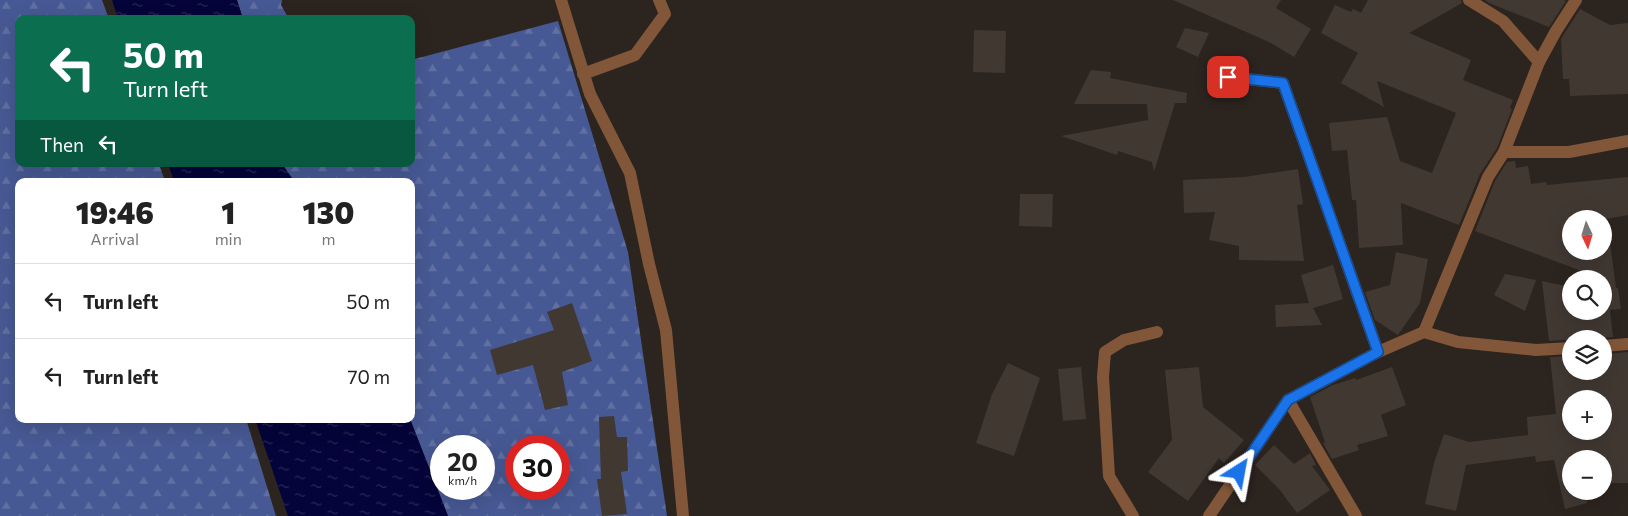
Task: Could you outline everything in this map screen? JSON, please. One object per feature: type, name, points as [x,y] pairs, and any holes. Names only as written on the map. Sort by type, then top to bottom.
[{"type":"street","points":[[561,0],[590,94],[630,173],[649,264],[666,330],[683,516]]},
{"type":"street","points":[[583,74],[636,55],[665,14],[658,0]]},
{"type":"street","points":[[1469,0],[1503,22],[1539,62]]},
{"type":"street","points":[[1424,332],[1488,178],[1504,152],[1539,62],[1576,0]]},
{"type":"street","points":[[1228,77],[1283,83],[1378,352]]},
{"type":"street","points":[[1504,152],[1569,152],[1628,141]]},
{"type":"street","points":[[1133,516],[1109,476],[1103,377],[1106,352],[1124,340],[1157,332]]},
{"type":"street","points":[[1209,516],[1288,400],[1378,352],[1424,332],[1458,342],[1536,350],[1562,349]]},
{"type":"street","points":[[1612,345],[1628,344]]},
{"type":"street","points":[[1288,400],[1356,516]]},
{"type":"green space","points":[[0,0],[102,0],[108,15],[15,15],[15,167],[160,167],[164,178],[15,178],[15,423],[247,423],[276,516],[0,516]]},
{"type":"green space","points":[[237,0],[282,0],[281,5],[287,15],[242,15]]},
{"type":"green space","points":[[558,21],[628,252],[667,516],[448,516],[442,500],[495,500],[495,435],[430,435],[430,470],[412,423],[415,423],[415,178],[292,178],[284,167],[415,167],[415,59]]},
{"type":"water","points":[[112,0],[237,0],[242,15],[117,15]]},
{"type":"water","points":[[169,167],[284,167],[292,178],[173,178]]},
{"type":"water","points":[[256,423],[412,423],[430,470],[430,500],[442,500],[448,516],[288,516]]},
{"type":"building","points":[[1173,0],[1281,0],[1276,8],[1311,29],[1294,57],[1269,42]]},
{"type":"building","points":[[1368,0],[1461,0],[1462,3],[1409,33],[1471,60],[1463,80],[1513,100],[1510,108],[1512,109],[1497,148],[1480,174],[1459,225],[1401,203],[1403,245],[1359,248],[1356,200],[1352,200],[1347,150],[1332,151],[1329,123],[1387,117],[1400,161],[1432,173],[1456,113],[1377,81],[1384,107],[1341,83],[1358,53],[1321,33],[1335,5],[1351,12],[1353,9],[1361,13]]},
{"type":"building","points":[[1485,0],[1563,0],[1566,1],[1549,27]]},
{"type":"building","points":[[1580,9],[1610,25],[1628,23],[1628,94],[1570,96],[1569,79],[1563,79],[1561,39]]},
{"type":"building","points":[[1185,28],[1209,33],[1198,57],[1176,47]]},
{"type":"building","points":[[974,30],[1006,31],[1005,73],[973,72]]},
{"type":"building","points":[[1091,70],[1111,72],[1110,78],[1187,93],[1186,103],[1175,103],[1154,172],[1152,162],[1118,151],[1117,155],[1061,136],[1148,120],[1147,104],[1074,104]]},
{"type":"building","points":[[1515,161],[1516,168],[1528,166],[1531,184],[1546,182],[1547,185],[1628,177],[1628,215],[1612,218],[1612,210],[1562,210],[1562,260],[1612,260],[1612,257],[1621,309],[1612,310],[1612,270],[1579,270],[1475,231],[1495,181],[1507,162]]},
{"type":"building","points":[[1298,169],[1303,204],[1297,205],[1304,261],[1239,260],[1239,246],[1209,240],[1215,212],[1184,213],[1183,180],[1244,177]]},
{"type":"building","points":[[1020,194],[1053,194],[1052,227],[1019,226]]},
{"type":"building","points":[[1396,252],[1428,259],[1420,303],[1398,335],[1375,320],[1365,292],[1390,285]]},
{"type":"building","points":[[1333,265],[1343,299],[1313,308],[1322,325],[1276,327],[1275,305],[1309,303],[1301,275]]},
{"type":"building","points":[[1505,274],[1536,280],[1525,311],[1494,295]]},
{"type":"building","points":[[1542,281],[1562,285],[1562,320],[1611,320],[1613,337],[1612,330],[1562,330],[1562,340],[1549,341]]},
{"type":"building","points":[[572,303],[592,361],[562,372],[568,405],[545,410],[533,365],[497,375],[490,350],[554,330],[547,312]]},
{"type":"building","points":[[1628,352],[1628,483],[1612,483],[1612,450],[1562,450],[1562,496],[1554,460],[1536,462],[1535,456],[1466,465],[1456,511],[1425,504],[1434,463],[1444,434],[1469,442],[1528,435],[1527,417],[1556,414],[1550,357],[1562,356],[1562,380],[1612,380],[1612,353]]},
{"type":"building","points":[[1008,363],[1040,378],[1014,456],[976,443],[992,394]]},
{"type":"building","points":[[1081,367],[1086,419],[1063,421],[1058,369]]},
{"type":"building","points":[[1199,367],[1203,407],[1244,440],[1224,463],[1219,458],[1188,501],[1148,472],[1172,440],[1165,370]]},
{"type":"building","points":[[1392,367],[1406,405],[1381,415],[1388,436],[1357,445],[1359,450],[1332,459],[1323,443],[1325,442],[1310,397],[1333,385],[1355,378],[1356,380]]},
{"type":"building","points":[[614,416],[617,437],[627,437],[628,471],[621,472],[627,514],[602,516],[597,479],[601,479],[599,417]]},
{"type":"building","points":[[1274,445],[1294,464],[1310,453],[1316,465],[1312,466],[1330,490],[1297,513],[1279,489],[1255,465]]},
{"type":"building","points":[[1563,500],[1586,500],[1587,503],[1565,509]]},
{"type":"route","points":[[1228,77],[1283,83],[1378,352],[1288,400],[1239,472]]}]
